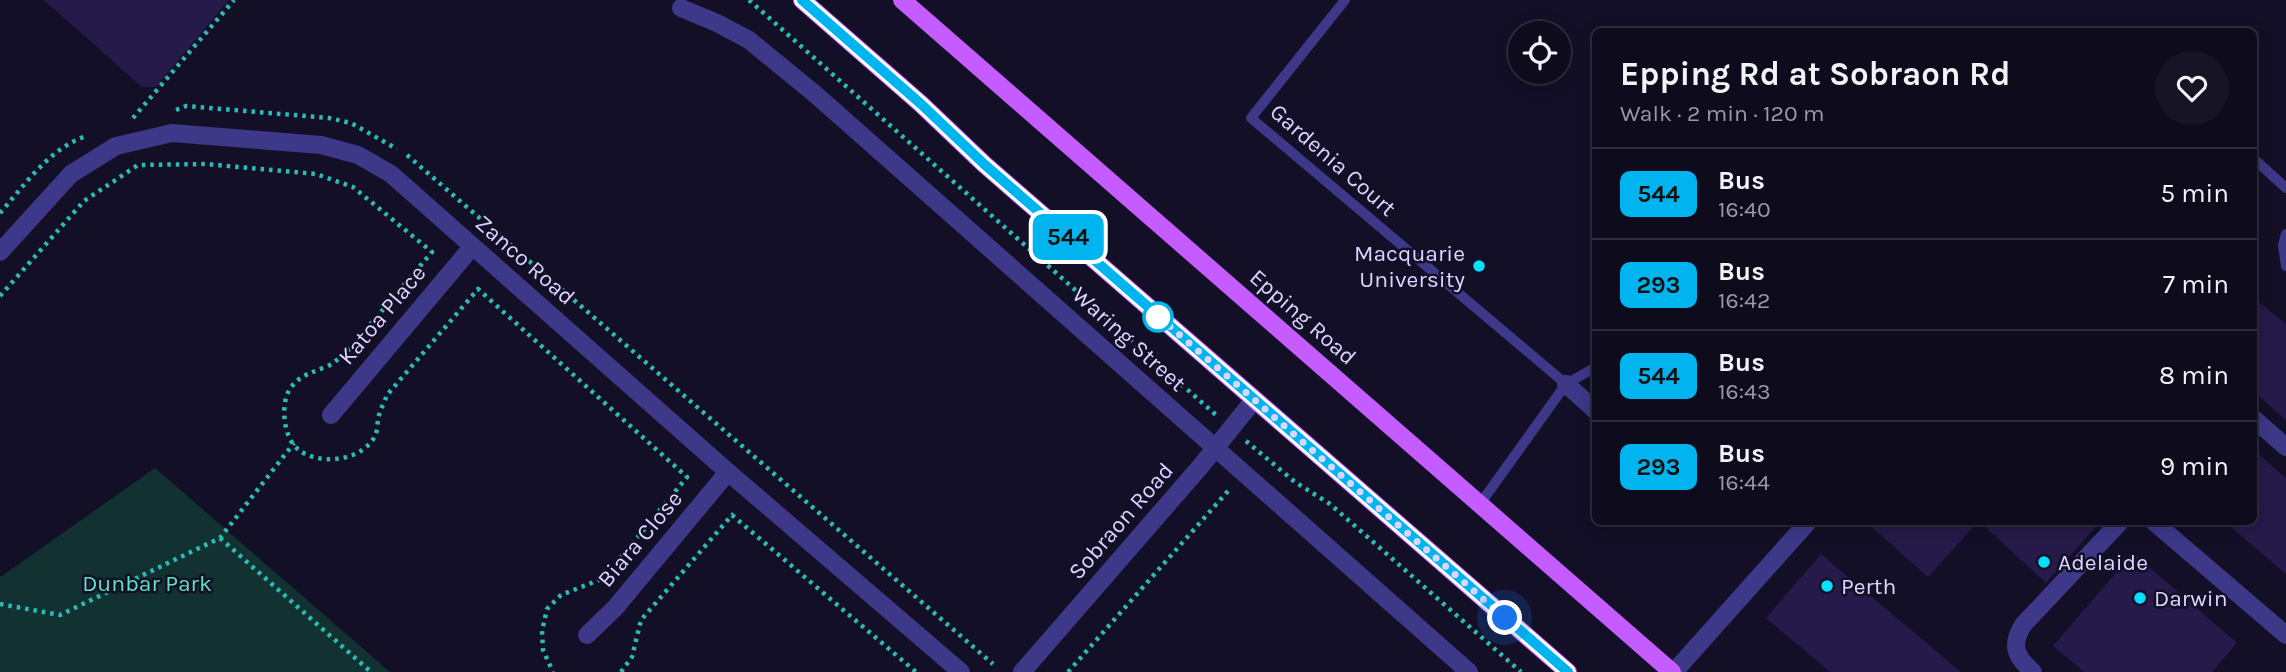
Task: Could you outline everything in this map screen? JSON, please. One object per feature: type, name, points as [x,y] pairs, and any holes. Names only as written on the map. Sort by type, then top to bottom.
[{"type":"main road","points":[[802,0],[921,104],[984,164],[1568,672]]},
{"type":"main road","name":"Epping Road","points":[[902,0],[1673,672]]},
{"type":"street","name":"Waring Street","points":[[678,4],[749,40],[806,86],[1469,672]]},
{"type":"street","name":"Zanco Road","points":[[0,252],[71,174],[116,146],[172,132],[321,145],[358,155],[391,174],[728,472],[961,672]]},
{"type":"street","name":"Katoa Place","points":[[331,415],[472,247]]},
{"type":"street","points":[[1566,384],[1592,407]]},
{"type":"street","name":"Sobraon Road","points":[[1022,672],[1200,467],[1254,400]]},
{"type":"street","points":[[2257,422],[2286,447]]},
{"type":"street","name":"Biara Close","points":[[587,635],[615,608],[728,472]]},
{"type":"street","points":[[1673,672],[1805,525]]},
{"type":"street","points":[[2033,672],[2018,657],[2016,635],[2117,525]]},
{"type":"street","points":[[2158,525],[2286,635]]},
{"type":"lane","name":"Gardenia Court","points":[[1345,0],[1251,118],[1566,384]]},
{"type":"lane","points":[[2257,162],[2286,188]]},
{"type":"lane","points":[[2286,234],[2283,245],[2286,266]]},
{"type":"lane","points":[[1480,504],[1566,384],[1592,369]]},
{"type":"path","points":[[127,124],[234,0]]},
{"type":"path","points":[[749,0],[1230,428],[1295,482],[1330,504],[1521,672]]},
{"type":"path","points":[[0,296],[84,201],[138,165],[206,164],[316,174],[353,187],[432,252],[346,353],[329,365],[306,373],[290,388],[283,408],[287,430],[298,450],[317,458],[342,460],[359,451],[375,436],[387,395],[478,289],[687,477],[604,578],[561,595],[547,609],[542,631],[543,650],[553,672]]},
{"type":"path","points":[[0,604],[60,615],[220,538],[293,443]]},
{"type":"path","points":[[1068,672],[1228,491],[1235,496]]},
{"type":"path","points":[[621,672],[632,657],[641,620],[732,515],[916,672]]},
{"type":"path","points":[[220,538],[371,672]]},
{"type":"path","points":[[545,672],[549,667]]},
{"type":"green space","name":"Dunbar Park","points":[[155,468],[390,672],[0,672],[0,576]]},
{"type":"building","points":[[44,0],[229,0],[156,87],[142,87]]},
{"type":"building","points":[[2257,300],[2286,324],[2286,420],[2257,395]]},
{"type":"building","points":[[2257,453],[2286,478],[2286,574],[2229,525],[2257,525]]},
{"type":"building","points":[[1869,525],[1975,525],[1928,577]]},
{"type":"building","name":"Adelaide","points":[[1983,525],[2097,525],[2046,583]]},
{"type":"building","name":"Darwin","points":[[2133,553],[2237,643],[2212,672],[2084,672],[2053,646]]},
{"type":"building","name":"Perth","points":[[1821,554],[1961,672],[1830,672],[1766,618]]},
{"type":"bus line","name":"544","points":[[802,0],[921,104],[984,164],[1568,672]]},
{"type":"place","name":"Macquarie University","points":[[1479,266]]},
{"type":"place","name":"Adelaide","points":[[2044,562]]},
{"type":"place","name":"Perth","points":[[1827,586]]},
{"type":"place","name":"Darwin","points":[[2140,598]]},
{"type":"route","points":[[1158,317],[1150,309],[1505,618]]}]
